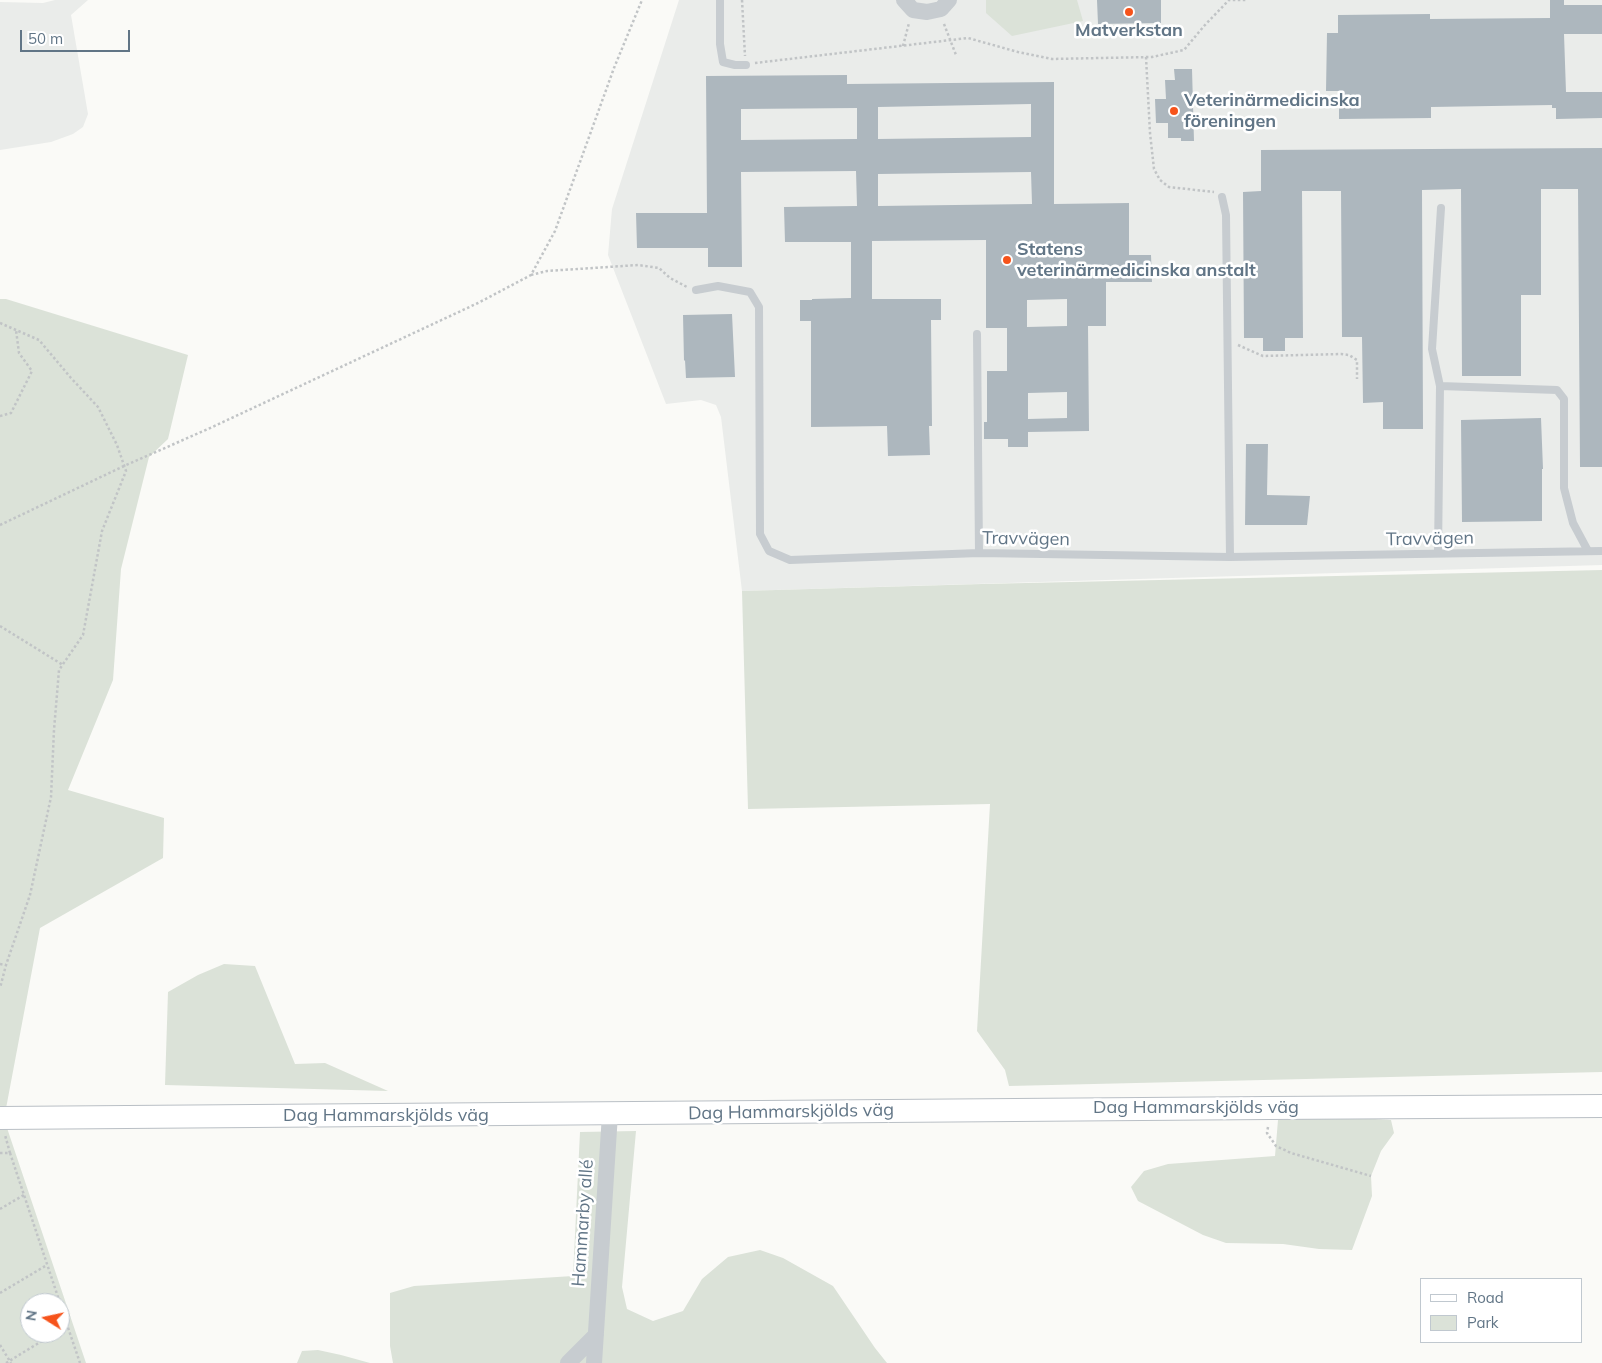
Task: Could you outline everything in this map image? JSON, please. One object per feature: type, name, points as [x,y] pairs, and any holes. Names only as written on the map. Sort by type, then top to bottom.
[{"type":"main road","name":"Dag Hammarskjölds väg","points":[[2,1125],[610,1114],[1595,1106]]},
{"type":"street","points":[[908,5],[927,12],[943,5]]},
{"type":"street","name":"Hammarby allé","points":[[594,1363],[610,1114]]},
{"type":"street","points":[[568,1363],[596,1335]]},
{"type":"lane","points":[[720,0],[720,44],[723,62],[735,65],[746,64]]},
{"type":"lane","points":[[1222,197],[1226,214],[1230,557]]},
{"type":"lane","points":[[1438,553],[1440,386],[1432,349],[1441,208]]},
{"type":"lane","name":"Travvägen","points":[[696,290],[718,286],[750,292],[759,307],[760,534],[769,551],[790,560],[979,553],[1230,557],[1602,551]]},
{"type":"lane","points":[[977,334],[979,553]]},
{"type":"lane","points":[[1440,386],[1557,390],[1564,399],[1564,488],[1573,523],[1588,552]]},
{"type":"path","points":[[531,275],[554,231],[614,68],[642,0]]},
{"type":"path","points":[[742,0],[746,64],[968,38],[1052,59],[1146,57],[1184,50],[1229,0],[1246,0]]},
{"type":"path","points":[[904,46],[908,5]]},
{"type":"path","points":[[943,5],[950,40],[956,55]]},
{"type":"path","points":[[1146,57],[1154,169],[1160,180],[1169,187],[1213,191],[1222,197]]},
{"type":"path","points":[[0,525],[124,466],[218,425],[478,304],[531,275],[547,271],[638,265],[659,268],[681,285],[696,290]]},
{"type":"path","points":[[0,323],[39,340],[98,406],[117,445],[126,471],[102,531],[84,635],[59,670],[54,722],[51,797],[30,895],[0,988]]},
{"type":"path","points":[[0,416],[11,413],[32,371],[19,353],[16,330]]},
{"type":"path","points":[[1227,340],[1263,356],[1341,354],[1349,356],[1357,360],[1357,380]]},
{"type":"path","points":[[0,626],[62,665]]},
{"type":"path","points":[[0,964],[6,965]]},
{"type":"path","points":[[1269,1108],[1267,1133],[1276,1146],[1292,1153],[1371,1176]]},
{"type":"path","points":[[2,1125],[57,1293]]},
{"type":"path","points":[[0,1153],[10,1153]]},
{"type":"path","points":[[0,1209],[24,1195]]},
{"type":"path","points":[[0,1293],[47,1265]]},
{"type":"path","points":[[70,1335],[80,1363]]},
{"type":"path","points":[[6,1363],[39,1343]]},
{"type":"path","points":[[0,1345],[10,1362]]},
{"type":"shaded area","points":[[55,0],[88,0],[71,15],[88,114],[83,127],[73,134],[51,142],[0,150],[0,2],[43,3]]},
{"type":"shaded area","points":[[679,0],[1602,0],[1602,565],[742,591],[721,417],[716,405],[701,400],[666,404],[608,255],[612,209]]},
{"type":"green space","points":[[986,0],[1077,0],[1083,21],[1012,36],[986,13]]},
{"type":"green space","points":[[0,299],[6,299],[188,355],[168,439],[149,457],[121,569],[113,680],[68,790],[164,818],[163,858],[40,928],[4,1119],[62,1293],[20,1293],[20,1343],[70,1343],[70,1315],[86,1363],[0,1363]]},
{"type":"green space","points":[[1602,570],[1602,1072],[1009,1086],[1005,1070],[977,1031],[990,804],[748,809],[742,591]]},
{"type":"green space","points":[[224,964],[255,966],[295,1064],[325,1063],[388,1091],[165,1085],[168,992],[198,975]]},
{"type":"green space","points":[[1343,1117],[1391,1120],[1394,1133],[1381,1151],[1371,1176],[1372,1196],[1352,1250],[1319,1249],[1283,1244],[1226,1243],[1203,1235],[1138,1201],[1131,1187],[1144,1171],[1168,1164],[1275,1156],[1278,1120]]},
{"type":"green space","points":[[636,1131],[622,1287],[627,1309],[653,1321],[683,1311],[702,1279],[728,1257],[760,1250],[783,1258],[833,1286],[887,1363],[393,1363],[390,1346],[390,1293],[414,1286],[573,1276],[580,1132]]},
{"type":"green space","points":[[318,1350],[370,1363],[297,1363],[302,1351]]},
{"type":"building","name":"Matverkstan","points":[[1097,0],[1161,0],[1161,23],[1098,24]]},
{"type":"building","points":[[1550,0],[1564,0],[1564,5],[1602,5],[1602,34],[1564,34],[1566,92],[1602,92],[1602,118],[1556,119],[1556,108],[1552,108],[1552,105],[1431,107],[1431,118],[1339,119],[1339,91],[1326,91],[1327,33],[1338,33],[1338,15],[1430,14],[1430,19],[1550,18]]},
{"type":"building","name":"Veterinärmedicinska föreningen","points":[[1174,69],[1192,69],[1194,141],[1168,138],[1168,123],[1156,123],[1155,99],[1166,99],[1165,80],[1175,80]]},
{"type":"building","name":"Statens veterinärmedicinska anstalt","points":[[847,75],[847,84],[1054,82],[1054,204],[1129,203],[1129,255],[1151,255],[1152,282],[1106,282],[1106,326],[1088,326],[1089,431],[1028,432],[1028,447],[1008,447],[1008,439],[984,439],[984,422],[987,422],[987,371],[1007,371],[1007,328],[986,328],[986,240],[872,241],[872,299],[941,299],[941,320],[931,320],[932,426],[929,426],[930,455],[888,456],[887,426],[811,427],[811,321],[800,321],[800,300],[851,298],[851,242],[785,242],[784,207],[857,206],[856,171],[741,172],[742,267],[708,267],[708,248],[637,248],[636,213],[707,213],[706,76]],"holes":[[[1031,104],[1031,137],[878,139],[878,107]],[[857,108],[857,139],[741,140],[741,109]],[[1031,172],[1032,204],[878,206],[878,174]],[[1067,299],[1067,326],[1027,327],[1027,300]],[[1067,392],[1067,418],[1028,419],[1028,393]]]},
{"type":"building","points":[[1602,148],[1602,467],[1580,467],[1578,189],[1541,189],[1541,295],[1521,295],[1521,376],[1462,376],[1461,189],[1422,190],[1423,429],[1383,429],[1383,402],[1363,403],[1362,337],[1342,337],[1341,191],[1302,191],[1303,338],[1285,338],[1285,351],[1263,351],[1263,338],[1244,338],[1243,192],[1261,191],[1261,150]]},
{"type":"building","points":[[732,314],[735,377],[686,378],[683,315]]},
{"type":"building","points":[[1541,418],[1543,469],[1542,521],[1462,522],[1461,420]]},
{"type":"building","points":[[1246,444],[1268,444],[1267,495],[1310,496],[1307,525],[1245,525]]},
{"type":"place","name":"Matverkstan","points":[[1129,12]]},
{"type":"place","name":"Veterinärmedicinska föreningen","points":[[1174,111]]},
{"type":"place","name":"Statens veterinärmedicinska anstalt","points":[[1007,260]]}]
